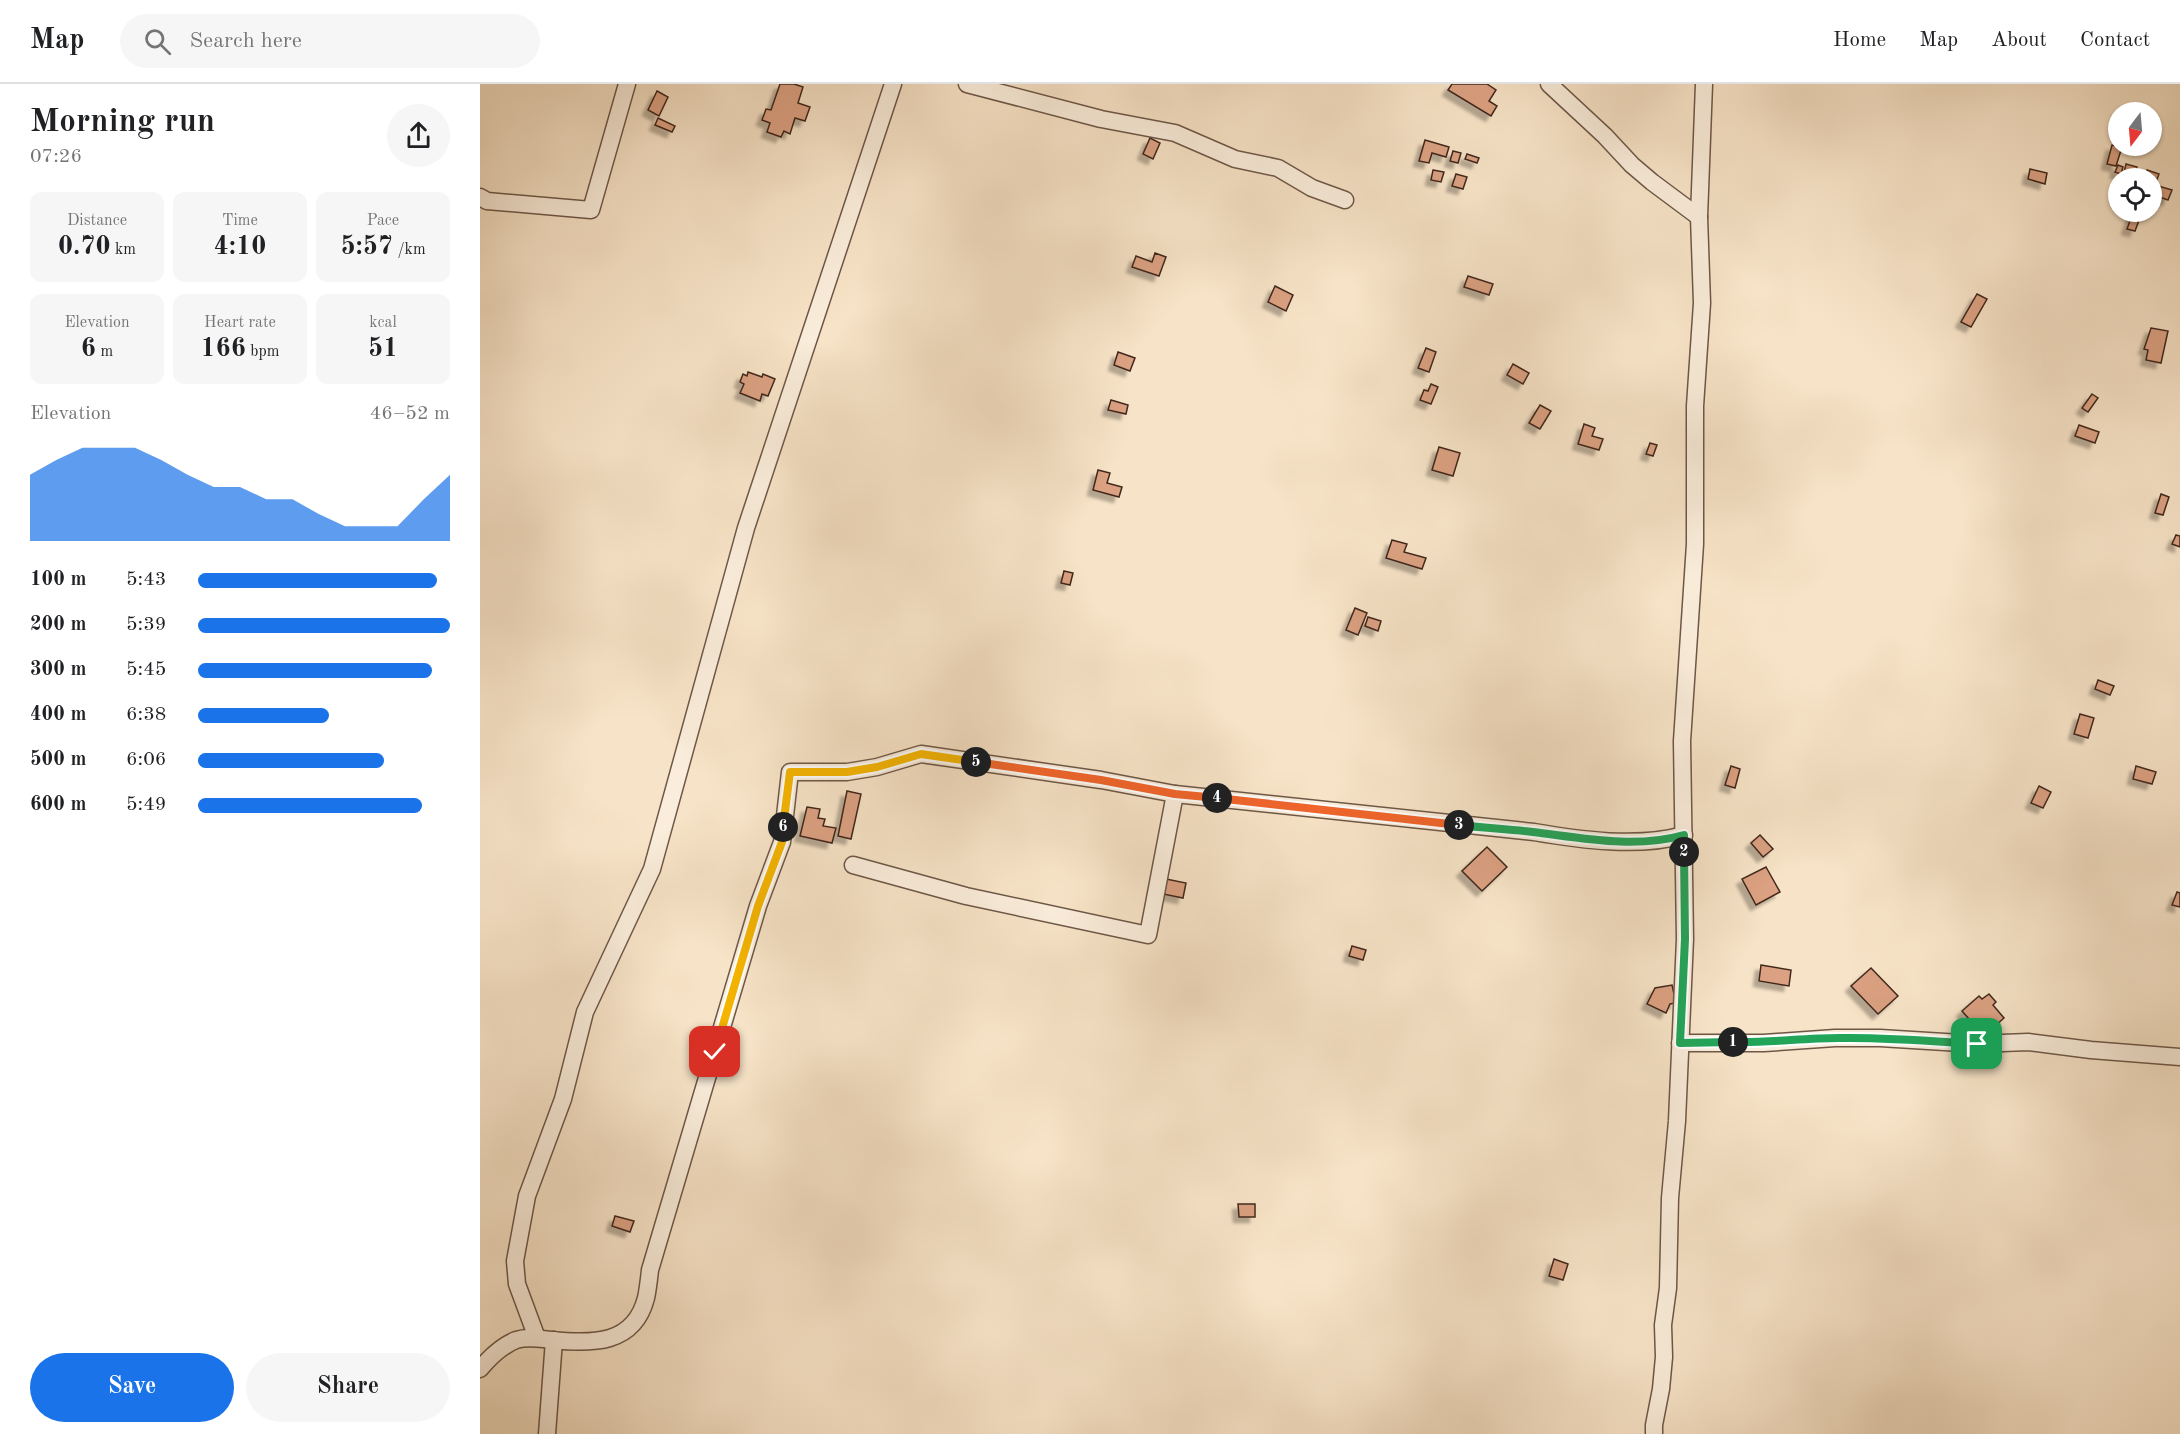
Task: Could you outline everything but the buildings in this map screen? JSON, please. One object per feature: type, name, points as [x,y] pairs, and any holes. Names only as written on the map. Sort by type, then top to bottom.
[{"type":"street","points":[[480,197],[487,201],[591,210],[627,84]]},
{"type":"street","points":[[547,1434],[546,1339],[517,1284],[515,1261],[527,1196],[563,1099],[585,1012],[652,869],[747,528],[892,84]]},
{"type":"street","points":[[967,84],[1101,119],[1175,133],[1235,159],[1278,168],[1312,188],[1345,201]]},
{"type":"street","points":[[1550,84],[1605,135],[1632,165],[1699,217]]},
{"type":"street","points":[[1654,1434],[1664,1357],[1663,1325],[1668,1288],[1670,1198],[1677,1121],[1685,939],[1682,741],[1695,544],[1695,406],[1702,303],[1699,217],[1704,84]]},
{"type":"street","points":[[480,1369],[505,1345],[518,1340],[602,1341],[618,1336],[630,1328],[638,1317],[646,1298],[650,1270],[758,906],[782,842],[790,772],[847,772],[877,767],[921,754],[1101,780],[1175,794],[1534,832],[1578,840],[1664,841],[1684,835]]},
{"type":"street","points":[[853,865],[966,896],[1148,935],[1175,794]]},
{"type":"street","points":[[1680,1043],[1764,1043],[1868,1038],[1977,1044],[2028,1042],[2180,1058]]},
{"type":"route","points":[[715,1052],[758,906],[782,842],[790,772],[847,772],[877,767],[921,754],[1101,780],[1175,794],[1394,819],[1534,832],[1578,840],[1664,841],[1684,835],[1685,939],[1680,1043],[1714,1041],[1764,1043],[1835,1038],[1880,1038],[1977,1044]]}]
